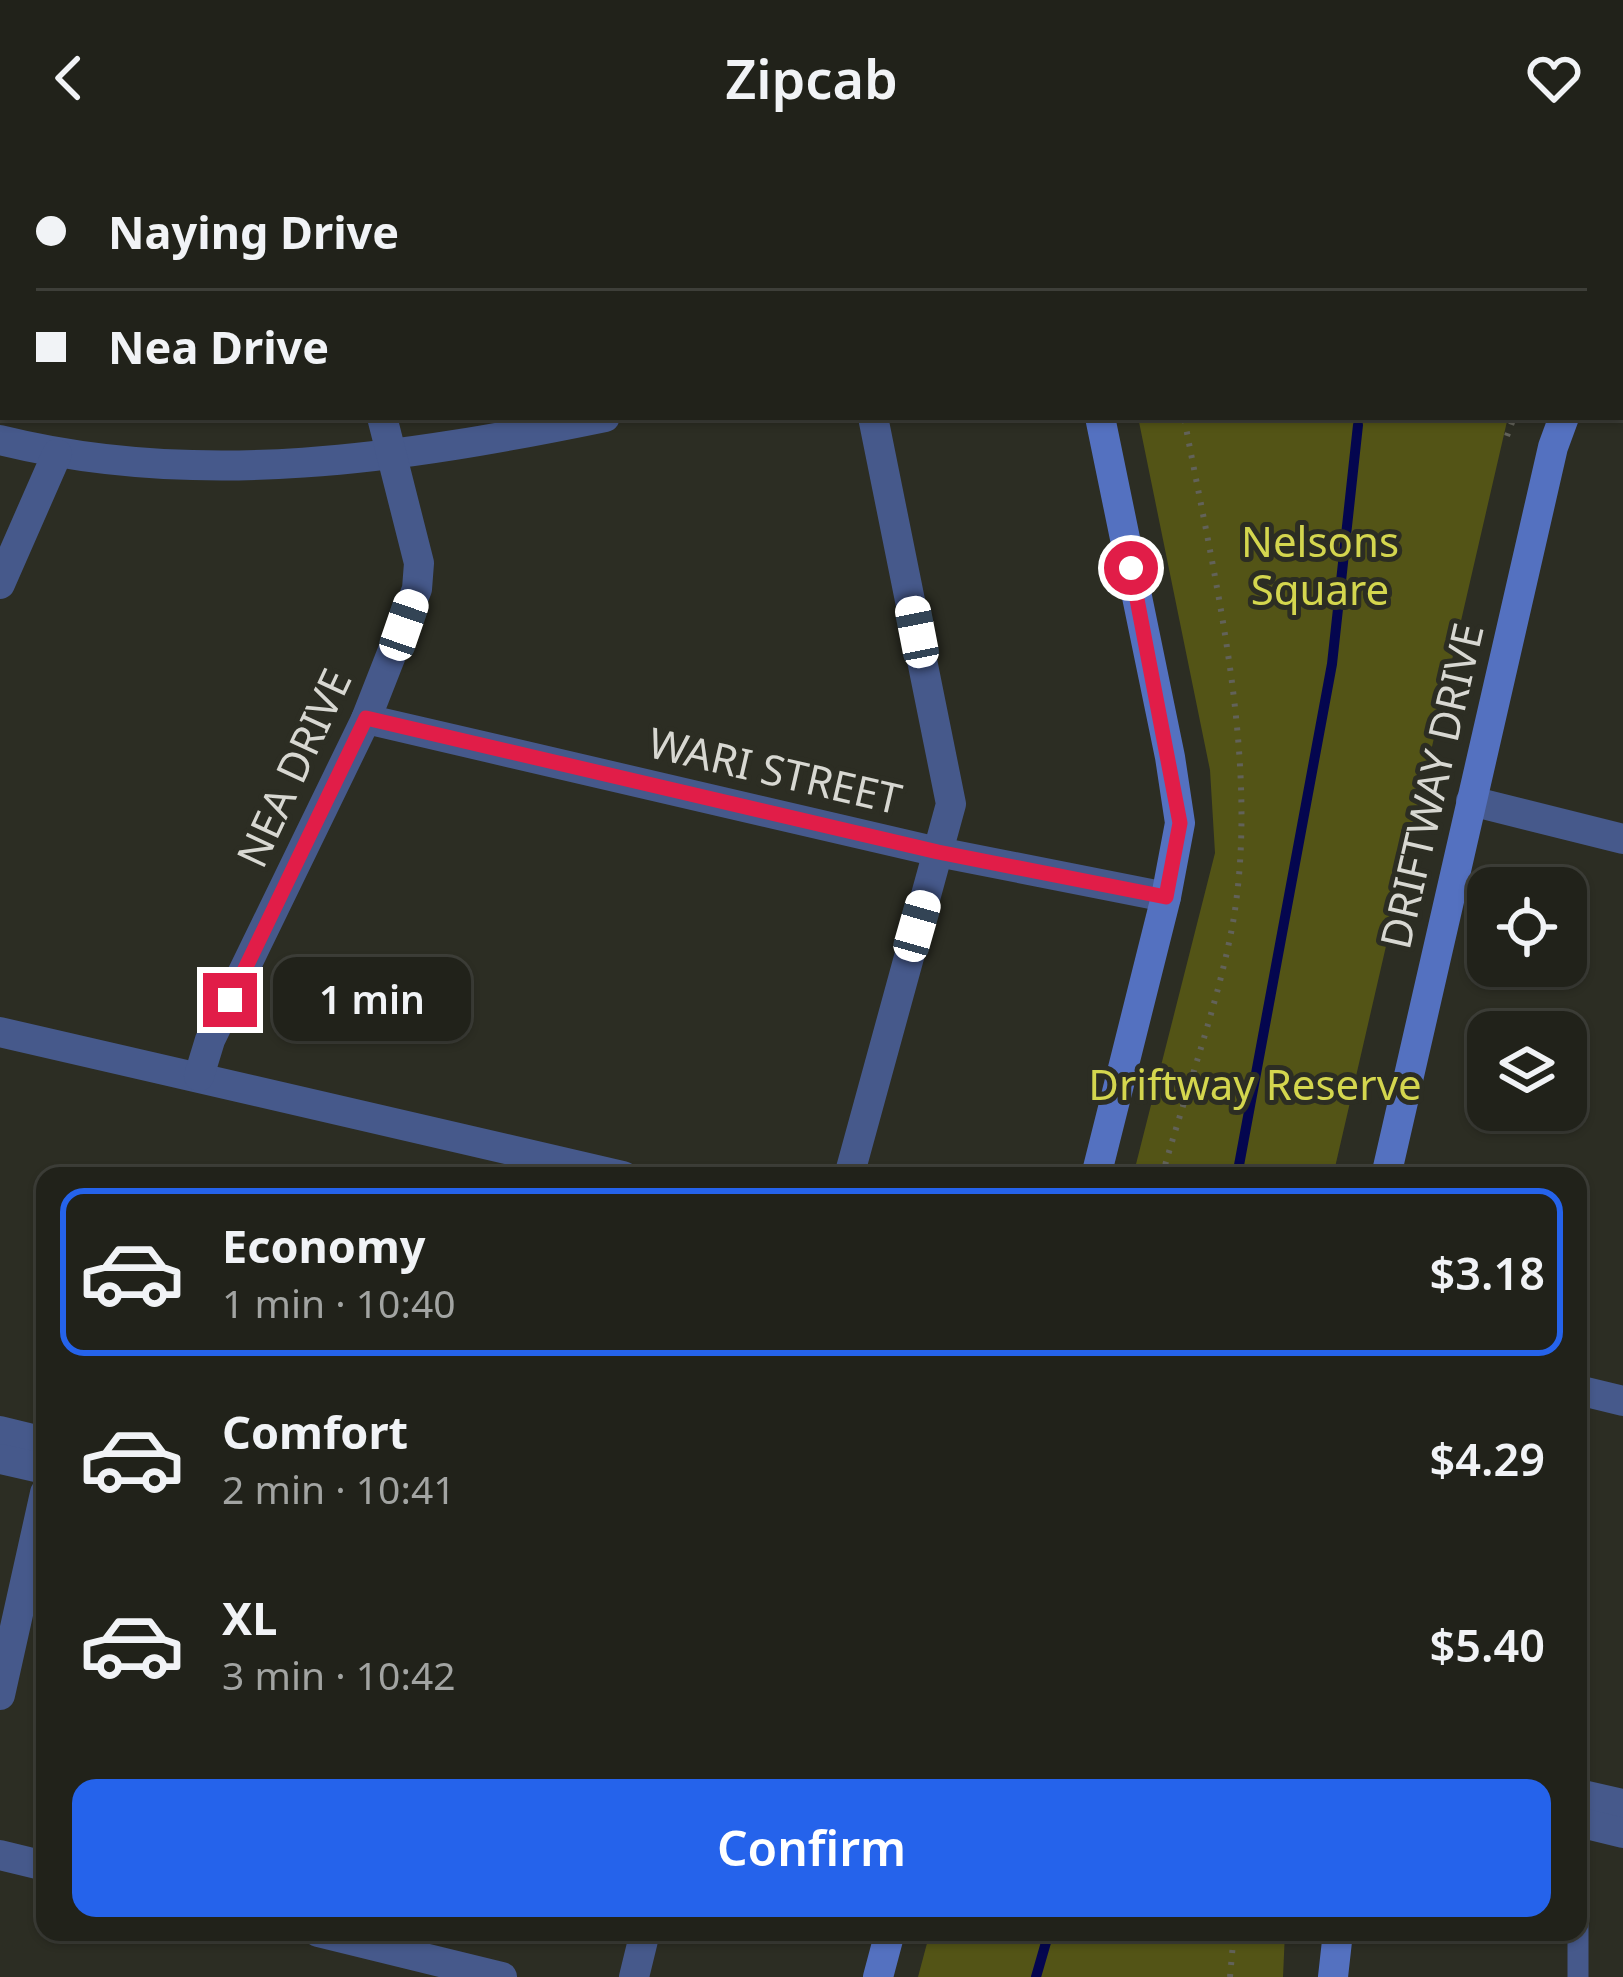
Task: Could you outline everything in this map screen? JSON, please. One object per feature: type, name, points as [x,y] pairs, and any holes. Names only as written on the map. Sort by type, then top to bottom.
[{"type":"street","name":"NEA DRIVE","points":[[199,1076],[210,1040],[366,718],[417,589],[419,563],[383,420]]},
{"type":"street","points":[[0,440],[57,454],[208,465],[390,458],[590,420]]},
{"type":"street","points":[[851,1167],[951,804],[874,420]]},
{"type":"street","points":[[1098,1167],[1180,823],[1101,420]]},
{"type":"street","name":"DRIFTWAY DRIVE","points":[[1388,1167],[1563,420]]},
{"type":"street","points":[[0,584],[57,454]]},
{"type":"street","name":"WARI STREET","points":[[366,718],[938,852],[1166,897]]},
{"type":"street","points":[[1471,801],[1623,839]]},
{"type":"street","points":[[0,1032],[585,1167]]},
{"type":"street","points":[[1587,1392],[1623,1401]]},
{"type":"street","points":[[0,1431],[36,1440]]},
{"type":"street","points":[[0,1459],[36,1467]]},
{"type":"street","points":[[0,1695],[36,1533]]},
{"type":"street","points":[[1587,1796],[1623,1804]]},
{"type":"street","points":[[1587,1824],[1623,1833]]},
{"type":"street","points":[[0,1855],[36,1864]]},
{"type":"street","points":[[355,1941],[502,1977]]},
{"type":"street","points":[[634,1977],[643,1941]]},
{"type":"street","points":[[878,1977],[888,1941]]},
{"type":"street","points":[[1333,1977],[1337,1941]]},
{"type":"lane","points":[[1578,1941],[1578,1977]]},
{"type":"path","points":[[1507,436],[1513,420]]},
{"type":"path","points":[[1230,1977],[1233,1941]]},
{"type":"green space","name":"Nelsons Square","points":[[1139,420],[1507,420],[1335,1167],[1135,1167],[1215,853],[1210,770]]},
{"type":"green space","points":[[928,1941],[1285,1941],[1283,1977],[918,1977]]},
{"type":"waterway","points":[[1239,1167],[1332,664],[1358,425]]},
{"type":"waterway","points":[[1036,1977],[1046,1941]]},
{"type":"route","points":[[230,1000],[366,718],[938,852],[1166,897],[1180,823],[1131,568]]},
{"type":"park label","name":"Driftway Reserve","points":[[1255,1085]]}]
